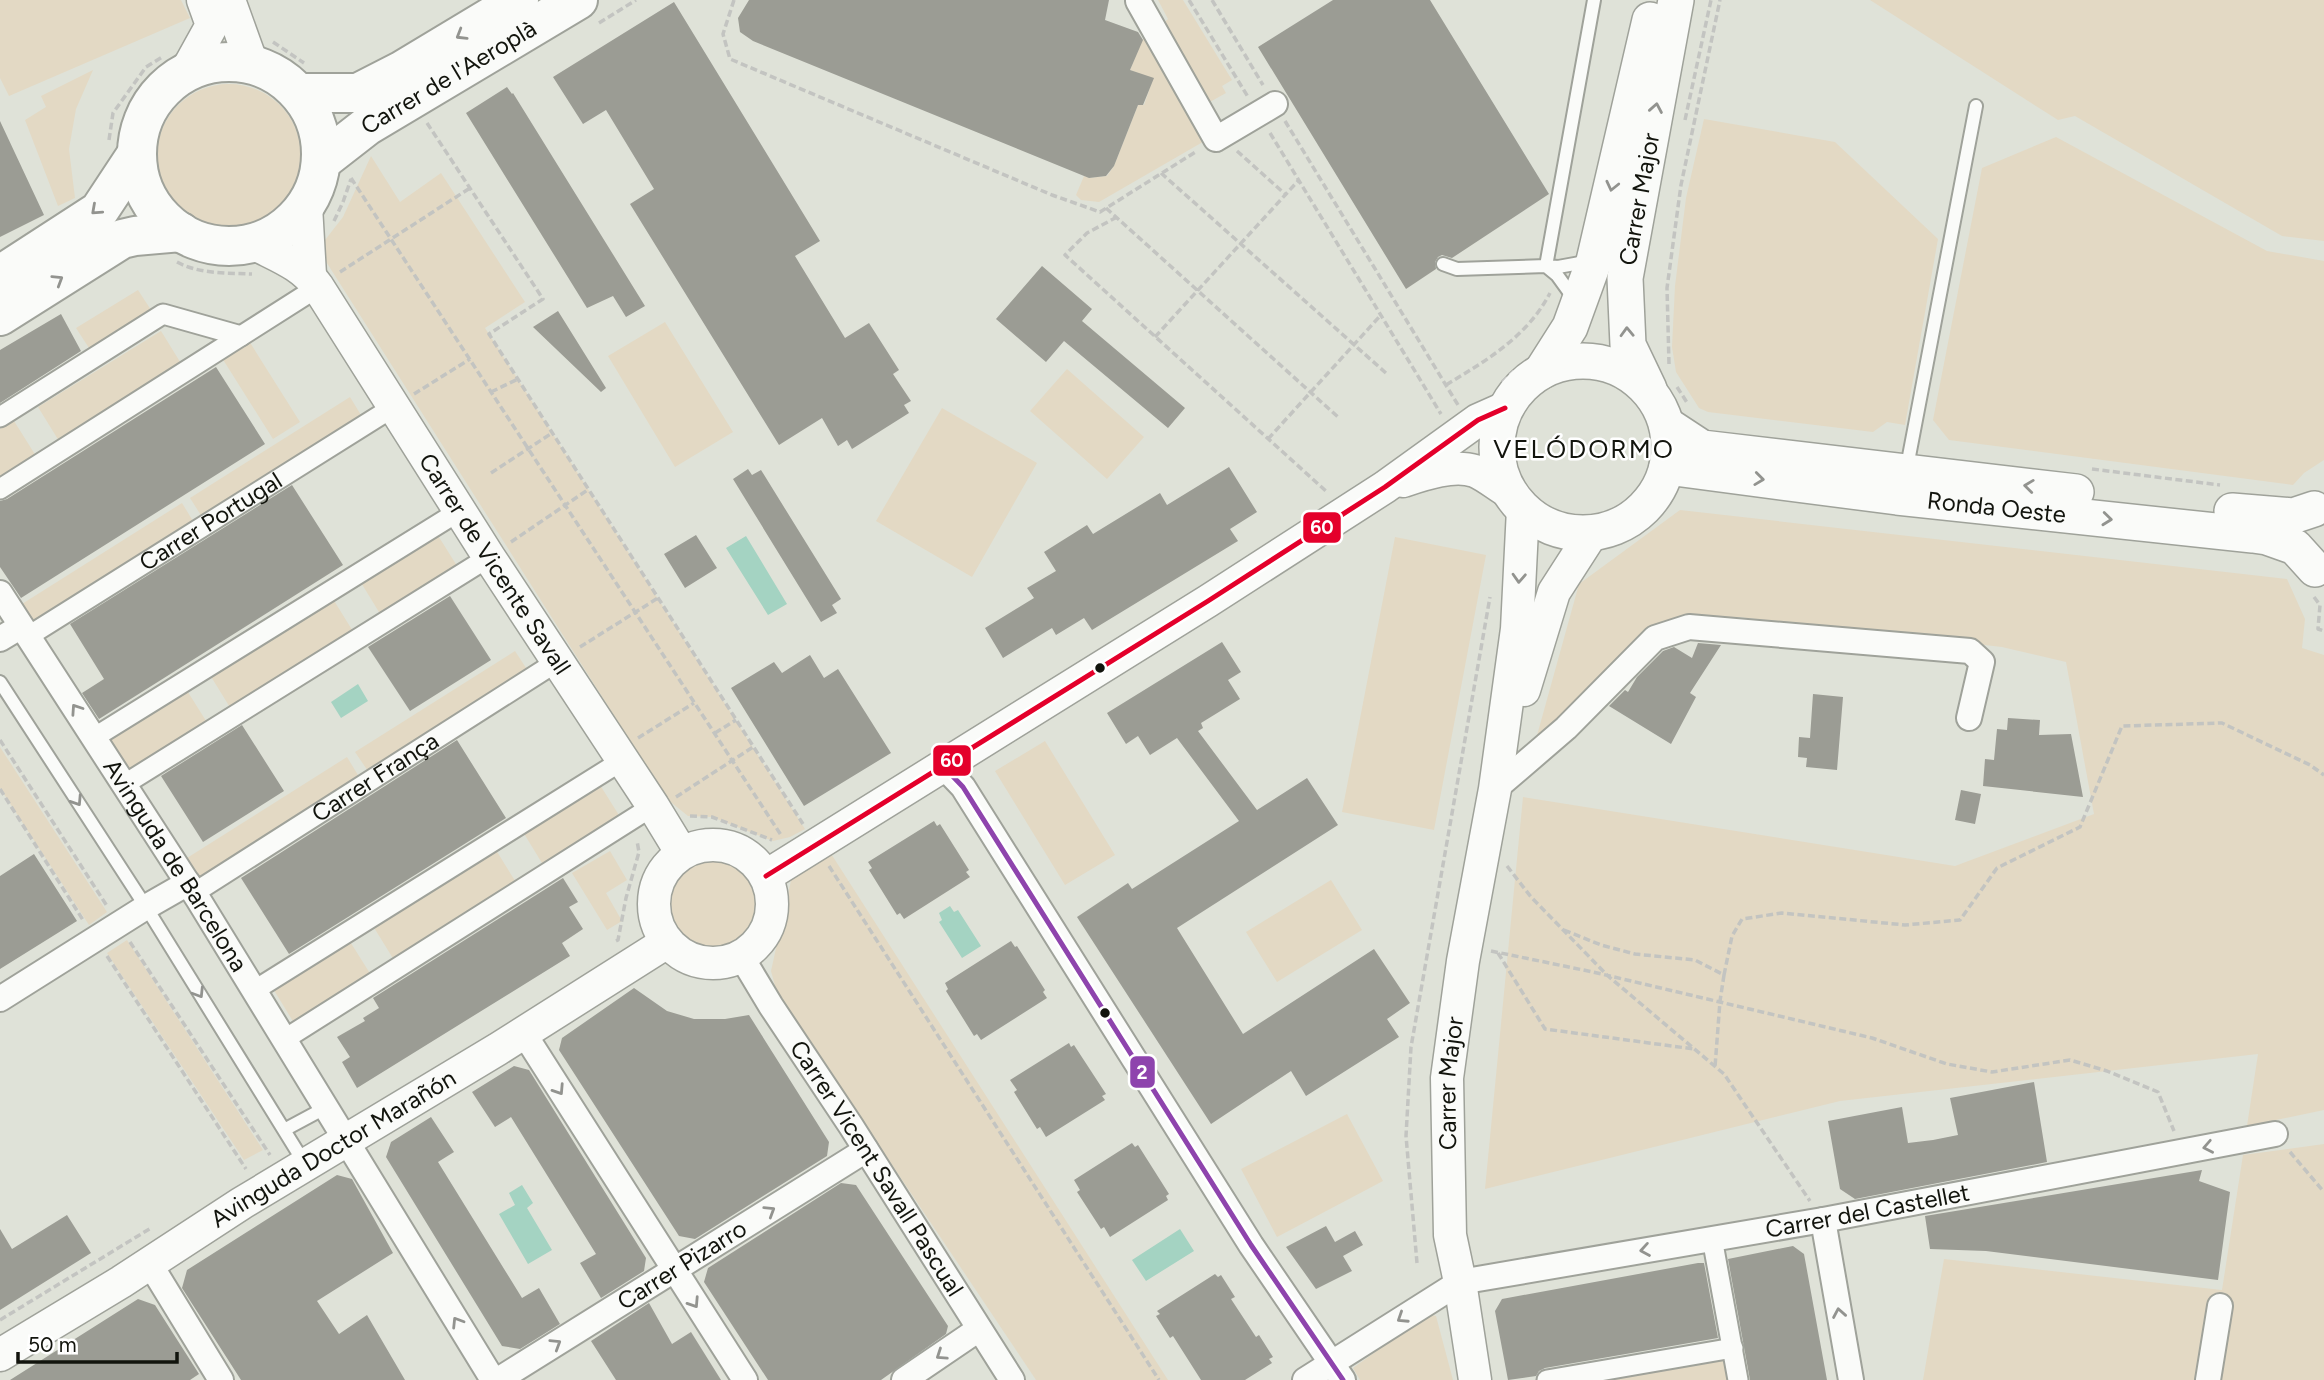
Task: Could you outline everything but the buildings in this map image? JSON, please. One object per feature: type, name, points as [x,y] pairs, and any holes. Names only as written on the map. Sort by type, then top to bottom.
[{"type":"main road","name":"Carrer de l'Aeroplà","points":[[302,78],[358,93],[401,71],[519,0]]},
{"type":"main road","name":"Carrer de l'Aeroplà","points":[[342,172],[367,126],[578,0]]},
{"type":"main road","name":"Carrer Major","points":[[1542,371],[1570,327],[1594,261],[1654,0]]},
{"type":"main road","name":"Carrer Major","points":[[1671,397],[1628,345],[1625,278],[1676,0]]},
{"type":"main road","points":[[0,275],[99,211],[122,154],[139,130],[149,106],[165,87],[186,72],[207,64],[230,61],[246,49],[285,80],[302,78],[320,136],[342,172],[317,184],[306,206],[292,222],[274,235],[253,243],[229,246],[204,243],[178,247],[135,236],[122,239],[0,316]]},
{"type":"main road","points":[[122,154],[178,247]]},
{"type":"main road","points":[[1572,361],[1598,362],[1628,373],[1671,397],[1670,451],[1664,477],[1649,503],[1627,522],[1592,533],[1565,532],[1541,523],[1516,501],[1497,463],[1497,430],[1505,408],[1513,396],[1542,371],[1572,361]]},
{"type":"main road","name":"Ronda Oeste","points":[[1671,397],[1702,449],[2255,514],[2293,516],[2319,503]]},
{"type":"main road","name":"Ronda Oeste","points":[[1667,467],[1931,501],[2267,537],[2295,547],[2320,577]]},
{"type":"main road","name":"Ronda Oeste","points":[[2319,503],[2308,540],[2320,577]]},
{"type":"street","points":[[186,72],[212,25],[203,0]]},
{"type":"street","points":[[229,0],[246,49]]},
{"type":"street","points":[[1138,1],[1219,137],[1267,109]]},
{"type":"street","points":[[0,489],[241,336],[307,269],[306,206]]},
{"type":"street","points":[[253,243],[307,269]]},
{"type":"street","name":"Carrer de Vicente Savall","points":[[307,269],[558,661],[628,751],[653,808],[681,852]]},
{"type":"street","points":[[0,417],[163,314],[241,336]]},
{"type":"street","name":"Carrer Portugal","points":[[16,634],[395,406]]},
{"type":"street","points":[[766,876],[1208,601],[1385,487],[1478,420],[1505,408]]},
{"type":"street","points":[[1385,487],[1426,473],[1462,469],[1476,472],[1516,501]]},
{"type":"street","name":"Carrer Major","points":[[1475,1380],[1450,1235],[1447,1078],[1466,946],[1495,789],[1517,629],[1516,501]]},
{"type":"street","points":[[95,737],[461,510]]},
{"type":"street","name":"Carrer Major","points":[[1495,789],[1554,592],[1592,533]]},
{"type":"street","points":[[125,784],[489,557]]},
{"type":"street","name":"Avinguda de Barcelona","points":[[0,593],[16,634],[95,737],[496,1380]]},
{"type":"street","points":[[1495,789],[1566,728],[1655,638],[1689,627],[1970,652],[1983,662],[1969,719]]},
{"type":"street","name":"Carrer França","points":[[0,999],[146,906],[191,888],[558,661]]},
{"type":"street","points":[[255,990],[628,751]]},
{"type":"street","points":[[942,765],[963,787],[1251,1245],[1338,1371]]},
{"type":"street","points":[[285,1039],[653,808]]},
{"type":"street","points":[[708,844],[738,849],[753,859],[766,876],[772,890],[772,912],[764,935],[741,956],[717,963],[699,962],[678,952],[667,942],[657,925],[653,909],[655,886],[666,866],[681,852],[708,844]]},
{"type":"street","name":"Avinguda Doctor Marañón","points":[[0,1355],[150,1264],[242,1203],[298,1154],[345,1141],[667,942]]},
{"type":"street","name":"Carrer Vicent Savall Pascual","points":[[741,956],[1012,1380]]},
{"type":"street","points":[[523,1032],[746,1380]]},
{"type":"street","name":"Carrer del Castellet","points":[[1460,1282],[1823,1220],[2275,1134]]},
{"type":"street","name":"Carrer Pizarro","points":[[496,1380],[866,1150]]},
{"type":"street","points":[[1823,1220],[1851,1380]]},
{"type":"street","points":[[1712,1238],[1738,1380]]},
{"type":"street","points":[[150,1264],[221,1380]]},
{"type":"street","points":[[1305,1380],[1338,1371],[1460,1282]]},
{"type":"street","points":[[2208,1380],[2220,1306]]},
{"type":"street","points":[[904,1380],[979,1329]]},
{"type":"street","points":[[1546,1380],[1596,1376],[1733,1348]]},
{"type":"lane","points":[[1546,266],[1594,0]]},
{"type":"lane","points":[[1906,472],[1976,106]]},
{"type":"lane","points":[[1443,264],[1457,269],[1558,267],[1594,261]]},
{"type":"lane","points":[[1546,266],[1557,275],[1578,305]]},
{"type":"lane","points":[[0,682],[146,906],[298,1154]]},
{"type":"lane","points":[[284,1130],[325,1108]]},
{"type":"path","points":[[734,0],[723,34],[730,59],[1052,195],[1100,212],[1219,137],[1285,194]]},
{"type":"path","points":[[1189,0],[1267,109],[1462,412],[1462,431]]},
{"type":"path","points":[[1212,0],[1267,109],[1298,180],[1437,410],[1462,431]]},
{"type":"path","points":[[1683,127],[1711,0]]},
{"type":"path","points":[[1671,397],[1667,346],[1667,288],[1682,181],[1720,0]]},
{"type":"path","points":[[246,49],[260,34],[302,78]]},
{"type":"path","points":[[122,154],[113,113],[146,67],[187,41],[204,39]]},
{"type":"path","points":[[429,125],[543,299],[489,334],[1159,1380]]},
{"type":"path","points":[[342,172],[391,239],[783,839],[773,841],[712,817],[688,816]]},
{"type":"path","points":[[307,269],[343,202],[342,172]]},
{"type":"path","points":[[1161,173],[1387,374]]},
{"type":"path","points":[[1155,337],[1298,180]]},
{"type":"path","points":[[1672,190],[1682,181]]},
{"type":"path","points":[[178,247],[184,266],[215,272],[256,274],[286,266],[307,269],[391,239],[470,188]]},
{"type":"path","points":[[1107,208],[1338,417]]},
{"type":"path","points":[[1116,217],[1087,233],[1065,255],[1327,492]]},
{"type":"path","points":[[1268,439],[1380,316]]},
{"type":"path","points":[[395,406],[470,359]]},
{"type":"path","points":[[491,392],[518,379]]},
{"type":"path","points":[[491,473],[552,433]]},
{"type":"path","points":[[2081,468],[2230,486]]},
{"type":"path","points":[[489,557],[589,489]]},
{"type":"path","points":[[1417,1263],[1406,1136],[1411,1048],[1490,597]]},
{"type":"path","points":[[558,661],[658,598]]},
{"type":"path","points":[[628,751],[694,703]]},
{"type":"path","points":[[715,733],[736,720]]},
{"type":"path","points":[[1715,1067],[1724,975],[1732,936],[1742,919],[1782,913],[1905,925],[1960,920],[1997,868],[2080,827],[2122,726],[2222,723],[2310,765],[2324,775]]},
{"type":"path","points":[[0,740],[271,1157],[298,1154]]},
{"type":"path","points":[[607,947],[618,940],[639,852],[653,808],[753,747]]},
{"type":"path","points":[[0,789],[247,1171],[238,1176]]},
{"type":"path","points":[[1486,837],[1531,897],[1608,976],[1724,1074],[1823,1220]]},
{"type":"path","points":[[1563,929],[1601,945],[1635,954],[1695,960],[1724,975]]},
{"type":"path","points":[[1466,946],[1720,1001],[1872,1038],[1958,1066],[1992,1072],[2070,1060],[2107,1071],[2158,1092],[2183,1152]]},
{"type":"path","points":[[1499,953],[1545,1029],[1694,1049]]},
{"type":"path","points":[[2275,1134],[2324,1192]]},
{"type":"path","points":[[0,1320],[160,1223]]},
{"type":"shaded area","points":[[0,0],[181,0],[190,18],[9,96],[0,78]]},
{"type":"shaded area","points":[[1158,0],[1183,0],[1232,80],[1222,86],[1226,93],[1208,103],[1161,25],[1168,19]]},
{"type":"shaded area","points":[[1870,0],[2324,0],[2324,241],[2282,236],[2075,116],[2058,120]]},
{"type":"shaded area","points":[[1145,34],[1208,139],[1099,202],[1081,200],[1076,195],[1084,176],[1107,176],[1114,166],[1138,105],[1144,105],[1153,79],[1130,70]]},
{"type":"shaded area","points":[[93,70],[76,109],[69,149],[75,198],[58,206],[25,120],[46,107],[41,96]]},
{"type":"shaded area","points":[[229,84],[256,90],[280,105],[295,129],[301,156],[295,183],[280,207],[256,222],[229,228],[202,222],[178,207],[163,183],[157,156],[163,129],[178,105],[202,90]]},
{"type":"shaded area","points":[[1704,119],[1835,142],[1938,239],[1905,425],[1887,422],[1873,432],[1708,412],[1699,408],[1676,372],[1672,347],[1675,286],[1686,198]]},
{"type":"shaded area","points":[[2056,137],[2267,251],[2324,261],[2324,460],[2304,473],[2293,485],[1949,440],[1933,420],[1982,168]]},
{"type":"shaded area","points":[[371,156],[400,202],[441,173],[525,302],[485,328],[805,829],[790,837],[773,841],[712,817],[688,816],[667,799],[318,249],[343,217]]},
{"type":"shaded area","points":[[138,290],[151,310],[89,348],[76,328]]},
{"type":"shaded area","points":[[665,322],[733,432],[675,467],[608,356]]},
{"type":"shaded area","points":[[161,331],[182,365],[59,441],[38,407]]},
{"type":"shaded area","points":[[249,341],[300,422],[273,439],[222,358]]},
{"type":"shaded area","points":[[1067,369],[1144,437],[1107,479],[1030,411]]},
{"type":"shaded area","points":[[350,397],[364,420],[204,520],[190,498]]},
{"type":"shaded area","points":[[942,408],[1037,463],[972,577],[876,521]]},
{"type":"shaded area","points":[[14,421],[36,456],[0,478],[0,429]]},
{"type":"shaded area","points":[[182,503],[196,526],[36,626],[22,604]]},
{"type":"shaded area","points":[[1680,510],[2287,579],[2305,619],[2302,648],[2324,655],[2324,1110],[2247,1126],[2258,1054],[1840,1101],[1485,1189],[1523,797],[1955,866],[2094,814],[2066,662],[2002,647],[1738,617],[1661,624],[1536,739],[1579,584]]},
{"type":"shaded area","points":[[437,534],[459,569],[382,617],[360,581]]},
{"type":"shaded area","points":[[746,536],[787,604],[768,615],[726,548]]},
{"type":"shaded area","points":[[1395,537],[1486,555],[1434,830],[1342,812]]},
{"type":"shaded area","points":[[333,599],[354,633],[231,709],[210,675]]},
{"type":"shaded area","points":[[515,651],[530,674],[370,774],[355,752]]},
{"type":"shaded area","points":[[358,684],[368,701],[341,718],[331,702]]},
{"type":"shaded area","points":[[186,689],[208,724],[130,772],[108,737]]},
{"type":"shaded area","points":[[1045,741],[1115,855],[1065,885],[995,771]]},
{"type":"shaded area","points":[[0,747],[107,912],[89,925],[0,788]]},
{"type":"shaded area","points":[[347,757],[361,780],[202,881],[187,858]]},
{"type":"shaded area","points":[[600,785],[622,820],[545,868],[523,832]]},
{"type":"shaded area","points":[[828,849],[1168,1380],[1036,1380],[777,993],[771,971],[792,876]]},
{"type":"shaded area","points":[[496,850],[517,884],[394,960],[373,926]]},
{"type":"shaded area","points":[[610,851],[627,880],[606,893],[622,921],[607,930],[572,873]]},
{"type":"shaded area","points":[[714,861],[738,868],[750,880],[757,904],[750,928],[738,940],[714,947],[690,940],[678,928],[671,904],[678,880],[690,868]]},
{"type":"shaded area","points":[[1331,880],[1362,930],[1277,982],[1246,932]]},
{"type":"shaded area","points":[[950,906],[954,912],[958,910],[981,946],[962,958],[939,922],[942,920],[939,913]]},
{"type":"shaded area","points":[[127,940],[263,1150],[244,1160],[107,953]]},
{"type":"shaded area","points":[[349,940],[371,975],[294,1023],[272,987]]},
{"type":"shaded area","points":[[1347,1114],[1383,1181],[1277,1237],[1241,1169]]},
{"type":"shaded area","points":[[2324,1144],[2324,1380],[1923,1380],[1944,1259],[2222,1290],[2243,1155]]},
{"type":"shaded area","points":[[522,1185],[533,1203],[527,1208],[552,1250],[528,1264],[499,1214],[515,1205],[509,1193]]},
{"type":"shaded area","points":[[1180,1229],[1194,1251],[1146,1281],[1132,1260]]},
{"type":"shaded area","points":[[1428,1314],[1436,1316],[1453,1380],[1360,1380],[1353,1368]]},
{"type":"shaded area","points":[[1727,1354],[1732,1380],[1601,1380]]},
{"type":"transit line","name":"60","points":[[766,876],[1208,601],[1385,487],[1478,420],[1505,408]]},
{"type":"transit line","name":"2","points":[[942,765],[963,787],[1251,1245],[1343,1380]]},
{"type":"district","name":"VELÓDORMO","points":[[1584,449]]}]
